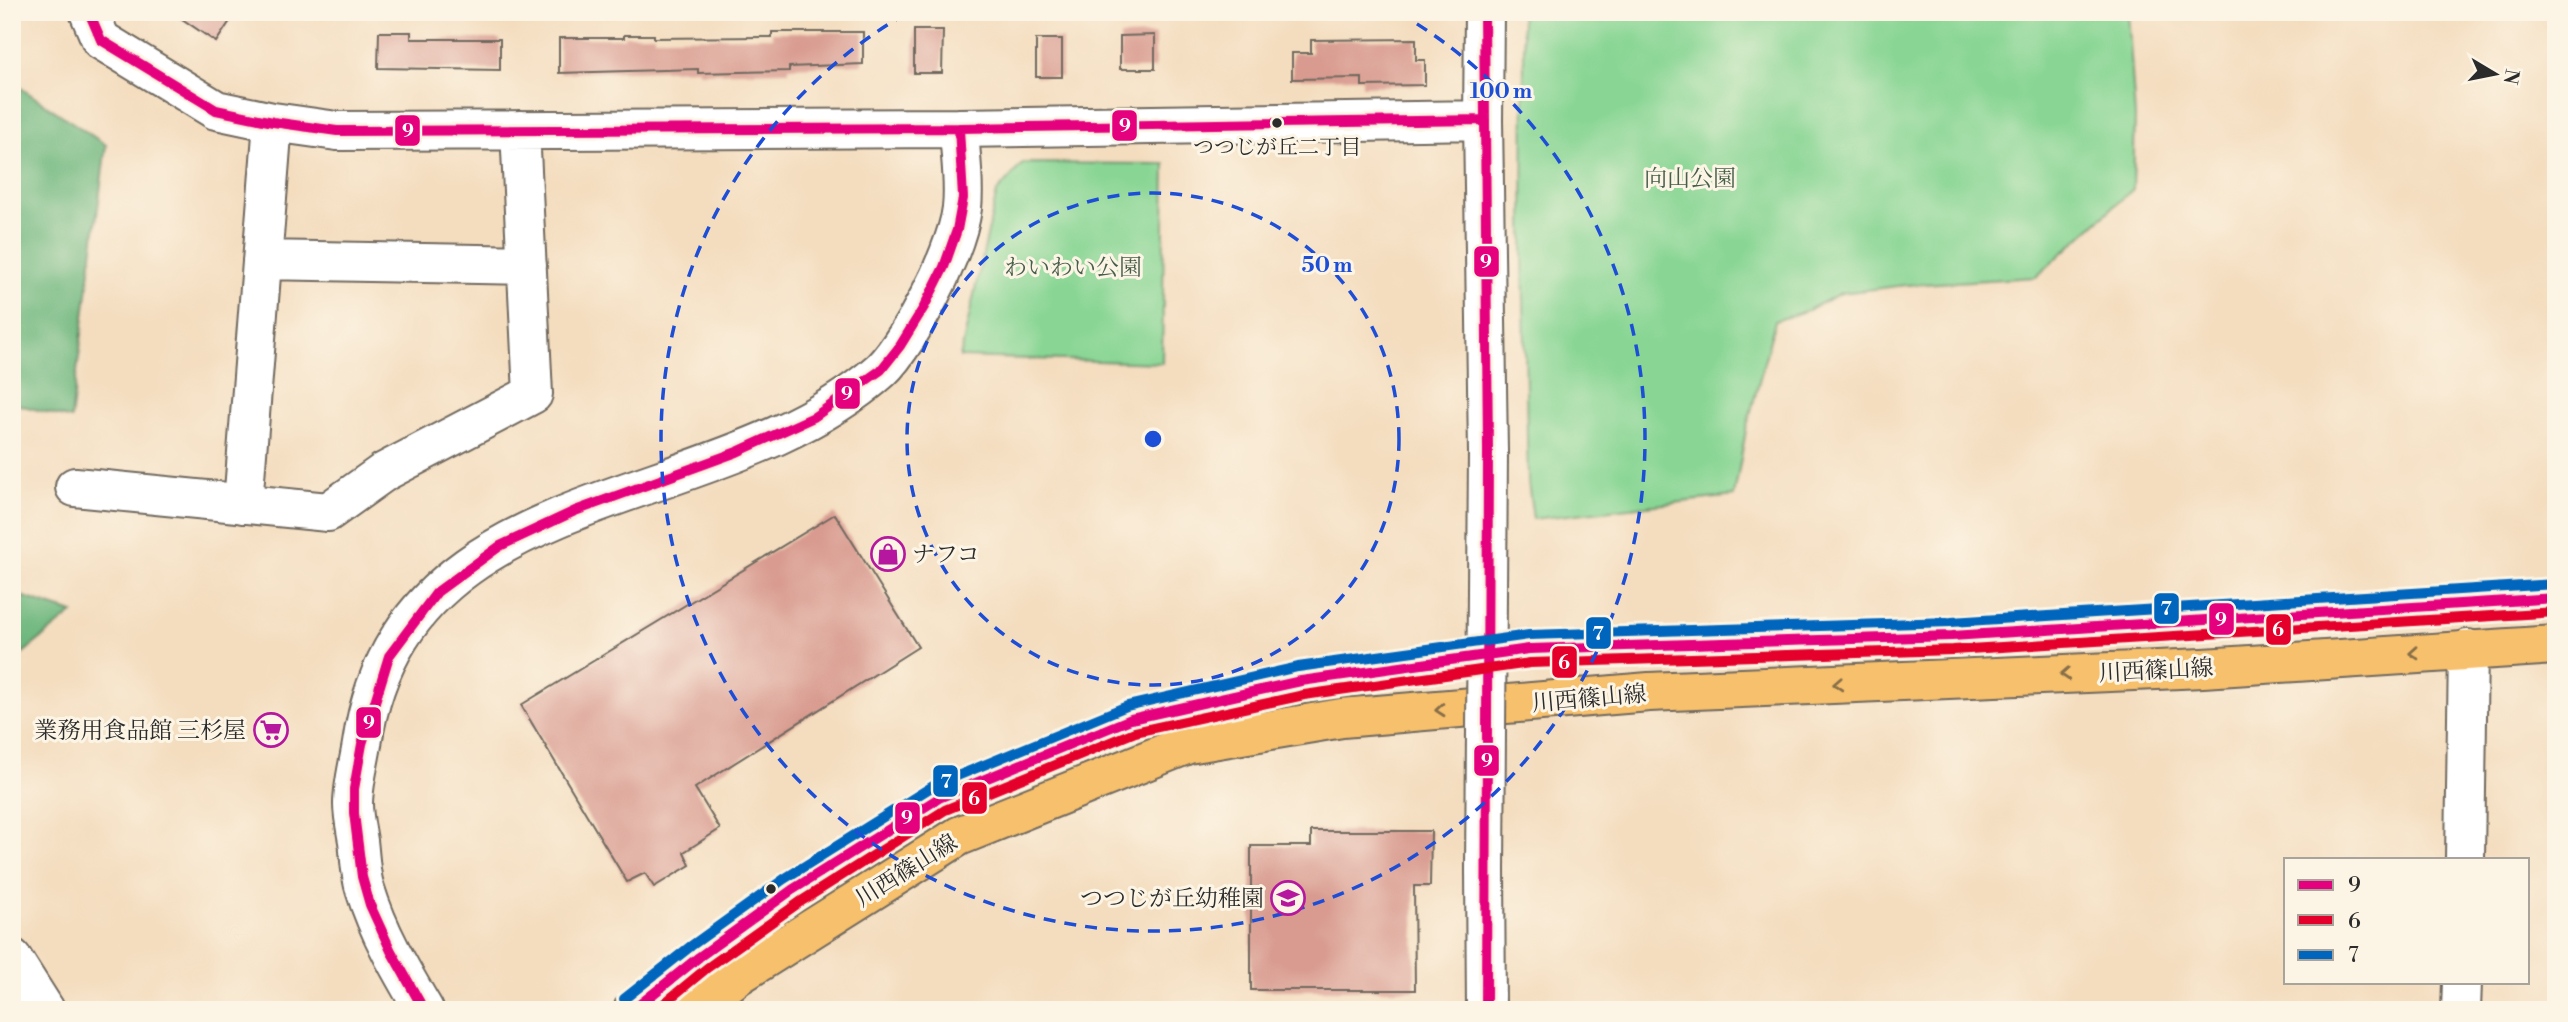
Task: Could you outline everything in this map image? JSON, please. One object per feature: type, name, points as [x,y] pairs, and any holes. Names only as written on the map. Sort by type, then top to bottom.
[{"type":"main road","name":"川西篠山線","points":[[633,1010],[699,957],[792,890],[939,798],[1131,719],[1301,681],[1529,649],[1952,636],[2556,598]]},
{"type":"main road","name":"川西篠山線","points":[[694,1010],[737,976],[959,836],[1188,744],[1342,718],[1649,692],[2203,668],[2556,645]]},
{"type":"street","points":[[89,12],[101,40],[216,110],[337,131],[959,128],[1483,120]]},
{"type":"street","points":[[1484,12],[1488,452],[1486,1010]]},
{"type":"street","points":[[243,503],[273,122]]},
{"type":"street","points":[[424,1010],[392,957],[364,887],[353,803],[367,710],[391,649],[428,598],[464,568],[506,541],[578,509],[707,463],[819,416],[883,369],[919,317],[943,271],[962,208],[959,128]]},
{"type":"street","points":[[75,487],[328,512],[384,472],[533,394],[520,130]]},
{"type":"street","points":[[262,260],[527,265]]},
{"type":"street","points":[[2465,858],[2468,649]]},
{"type":"street","points":[[12,958],[46,1010]]},
{"type":"street","points":[[2461,1010],[2462,984]]},
{"type":"green space","name":"向山公園","points":[[1521,12],[2128,12],[2135,117],[2133,189],[2036,277],[1906,285],[1841,293],[1808,310],[1775,321],[1746,430],[1734,496],[1533,519],[1528,482],[1523,258],[1524,49]]},
{"type":"green space","points":[[12,82],[106,145],[71,419],[12,403]]},
{"type":"green space","name":"わいわい公園","points":[[1023,163],[1165,164],[1162,363],[960,357],[997,192]]},
{"type":"green space","points":[[12,593],[73,613],[12,662]]},
{"type":"building","points":[[172,12],[236,12],[216,42]]},
{"type":"building","points":[[914,30],[943,30],[942,73],[914,73]]},
{"type":"building","points":[[379,32],[411,32],[411,39],[500,39],[500,70],[378,68]]},
{"type":"building","points":[[772,32],[863,32],[863,64],[789,67],[789,71],[698,73],[698,69],[559,73],[559,38],[624,38],[624,35],[654,35],[654,38],[772,37]]},
{"type":"building","points":[[1155,35],[1155,69],[1120,69],[1120,36]]},
{"type":"building","points":[[1036,39],[1062,39],[1062,77],[1036,77]]},
{"type":"building","points":[[1416,39],[1416,60],[1425,60],[1425,85],[1362,86],[1362,78],[1292,79],[1292,53],[1311,53],[1311,40]]},
{"type":"building","points":[[835,514],[918,647],[695,788],[720,829],[684,852],[690,865],[654,887],[645,873],[627,882],[521,705]]},
{"type":"building","points":[[1311,831],[1431,831],[1430,886],[1414,886],[1415,990],[1251,990],[1251,846],[1311,846]]},
{"type":"transit line","name":"9","points":[[89,12],[101,40],[216,110],[337,131],[959,128],[1483,120]]},
{"type":"transit line","name":"9","points":[[1484,12],[1488,450],[1486,1010]]},
{"type":"transit line","name":"9","points":[[424,1010],[391,951],[370,905],[362,877],[354,813],[354,789],[362,744],[389,656],[437,592],[500,546],[575,511],[737,452],[814,417],[881,370],[900,346],[924,307],[944,267],[957,230],[963,198],[959,128]]},
{"type":"transit line","name":"7","points":[[624,999],[691,946],[784,879],[933,786],[1127,706],[1298,667],[1529,635],[1951,622],[2555,584]]},
{"type":"transit line","name":"9","points":[[633,1010],[699,957],[792,890],[939,798],[1131,719],[1301,681],[1529,649],[1952,636],[2556,598]]},
{"type":"transit line","name":"6","points":[[656,1010],[707,968],[800,902],[945,810],[1135,732],[1304,695],[1530,663],[1953,650],[2556,612]]},
{"type":"place","name":"つつじが丘二丁目","points":[[1277,123]]},
{"type":"place","name":"ナフコ","points":[[888,554]]},
{"type":"place","name":"業務用食品館 三杉屋","points":[[271,730]]},
{"type":"place","name":"つつじが丘幼稚園","points":[[1288,898]]}]
